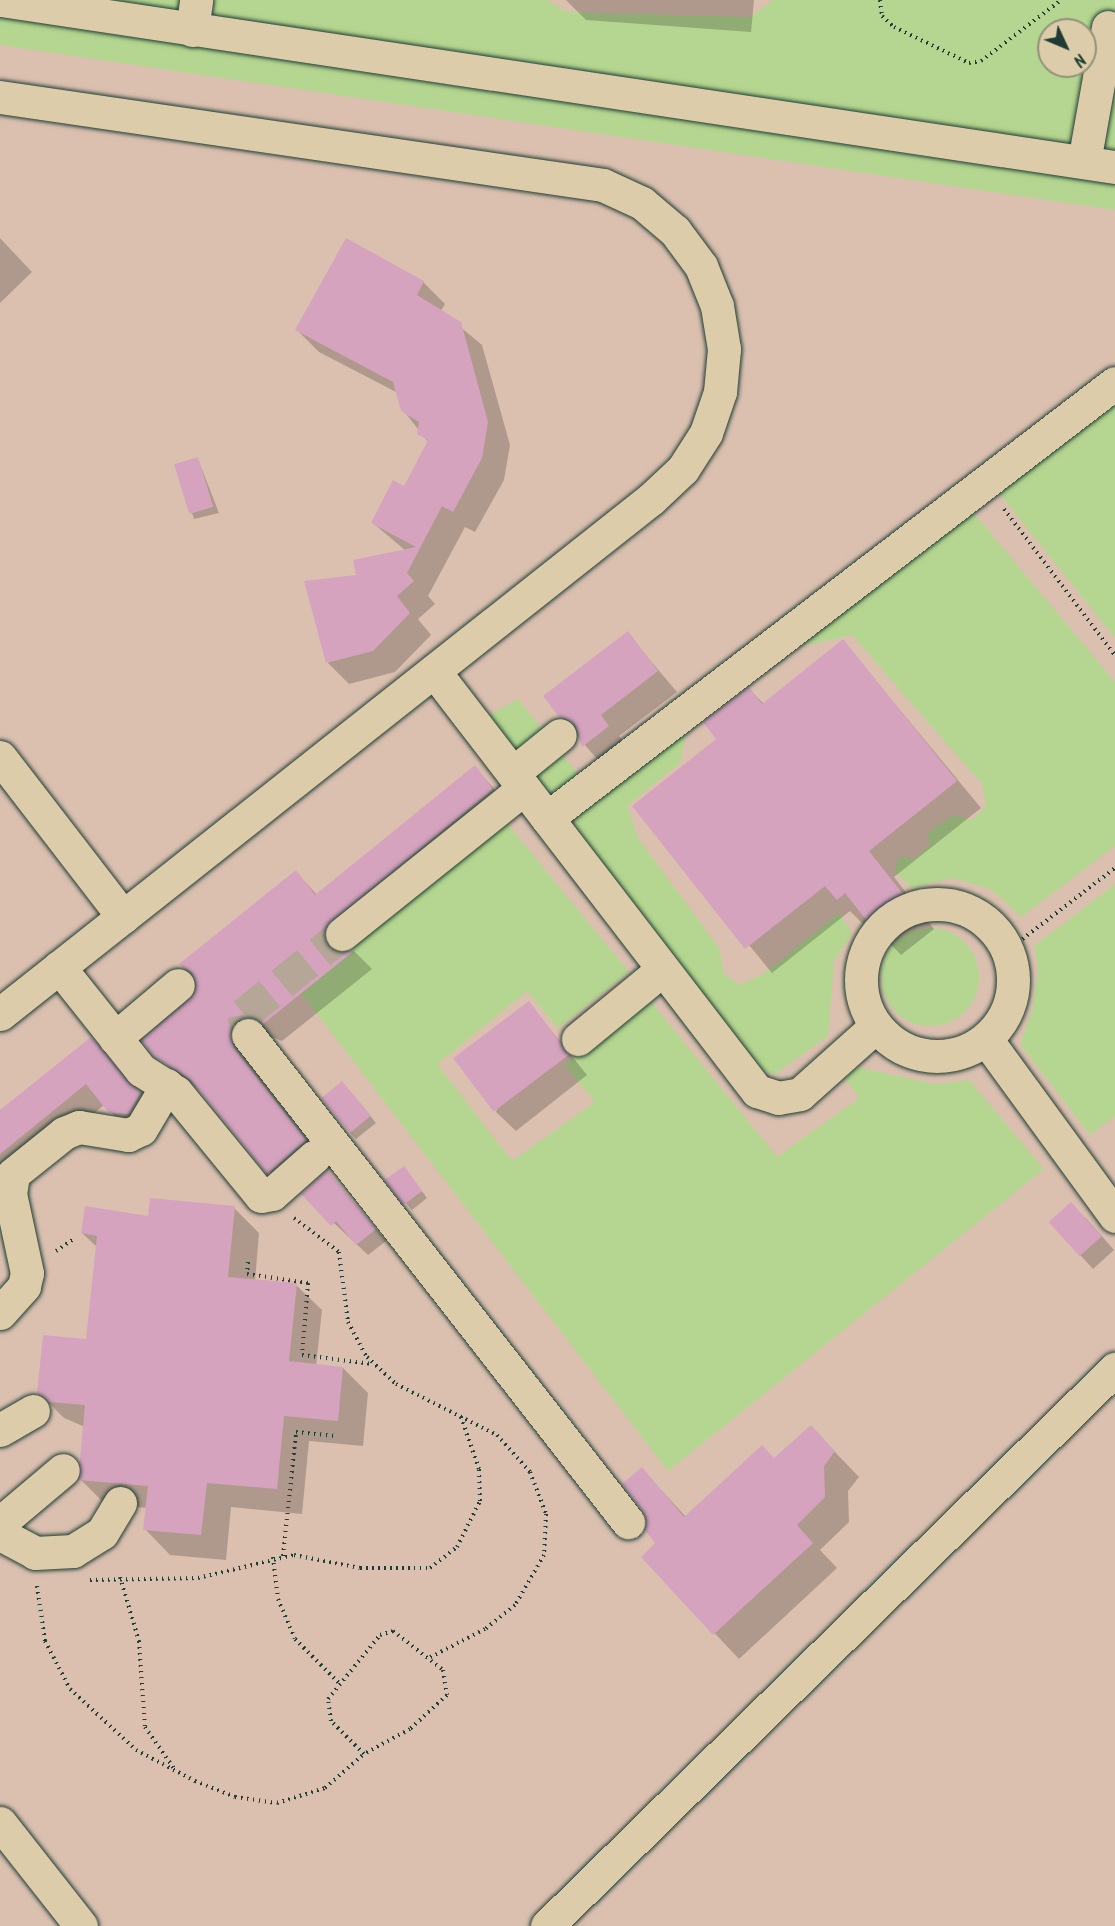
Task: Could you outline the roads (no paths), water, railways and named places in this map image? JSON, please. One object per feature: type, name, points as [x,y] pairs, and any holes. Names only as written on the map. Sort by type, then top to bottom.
[{"type":"street","points":[[1,0],[194,15],[1100,165],[1108,27]]},
{"type":"street","points":[[0,97],[603,185],[642,203],[675,231],[701,266],[717,306],[724,349],[717,402],[689,460],[651,499],[0,1014]]},
{"type":"street","points":[[547,818],[1115,383]]},
{"type":"street","points":[[434,671],[742,1076],[757,1091],[778,1098],[800,1094],[876,1026]]},
{"type":"street","points":[[342,934],[518,781],[560,735]]},
{"type":"street","points":[[0,757],[123,917]]},
{"type":"street","points":[[920,906],[962,908],[989,925],[1008,950],[1011,998],[986,1039],[948,1056],[928,1056],[908,1051],[876,1026],[861,986],[863,965],[870,944],[900,914],[920,906]]},
{"type":"street","points":[[59,968],[149,1077],[167,1085],[261,1197],[267,1197],[314,1157]]},
{"type":"street","points":[[578,1039],[662,970]]},
{"type":"street","points":[[115,1038],[178,985]]},
{"type":"street","points":[[248,1035],[628,1522]]},
{"type":"street","points":[[986,1039],[1115,1216]]},
{"type":"street","points":[[0,1313],[24,1286],[27,1274],[9,1194],[13,1174],[64,1133],[79,1127],[128,1135],[141,1129],[167,1085]]},
{"type":"street","points":[[548,1926],[1115,1369]]},
{"type":"street","points":[[0,1430],[33,1411]]},
{"type":"street","points":[[0,1522],[63,1470]]},
{"type":"street","points":[[0,1534],[35,1553],[55,1554],[89,1544],[120,1503]]},
{"type":"street","points":[[0,1823],[81,1926]]},
{"type":"tunnel","points":[[248,1035],[244,1014],[342,934]]}]
